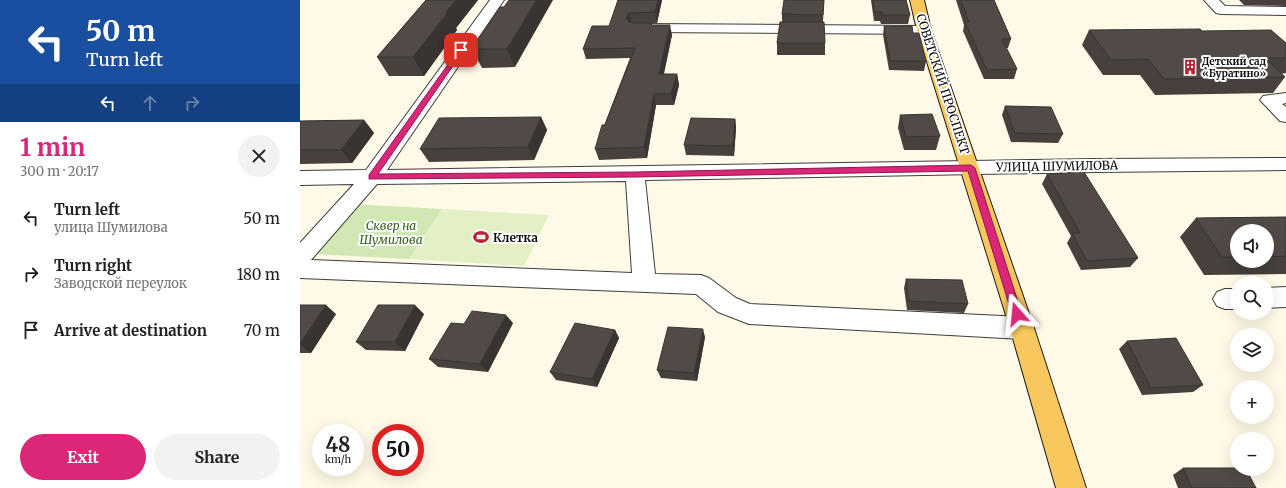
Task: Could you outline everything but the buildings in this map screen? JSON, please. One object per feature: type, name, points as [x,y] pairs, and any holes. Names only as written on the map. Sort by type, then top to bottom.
[{"type":"main road","name":"СОВЕТСКИЙ ПРОСПЕКТ","points":[[917,0],[924,30],[971,168],[1071,488]]},
{"type":"street","points":[[300,258],[372,177],[497,0]]},
{"type":"street","points":[[1211,0],[1221,10],[1286,11]]},
{"type":"street","points":[[1281,0],[1286,4]]},
{"type":"street","points":[[637,28],[924,30]]},
{"type":"street","points":[[1286,98],[1269,100],[1286,117]]},
{"type":"street","name":"УЛИЦА ШУМИЛОВА","points":[[300,178],[635,175],[1093,165],[1253,166],[1286,164]]},
{"type":"street","points":[[635,175],[644,283]]},
{"type":"street","points":[[300,269],[701,285],[727,305],[749,314],[1022,328]]},
{"type":"street","points":[[1274,298],[1286,297]]},
{"type":"green space","name":"Сквер на Шумилова","points":[[352,204],[442,209],[409,259],[312,254]]},
{"type":"green space","name":"Клетка","points":[[442,209],[549,215],[524,266],[409,259]]},
{"type":"place","name":"Детский сад «Буратино»","points":[[1190,67]]},
{"type":"place","name":"Клетка","points":[[481,237]]},
{"type":"route","points":[[461,50],[372,177],[635,175],[971,168],[1017,314]]}]
